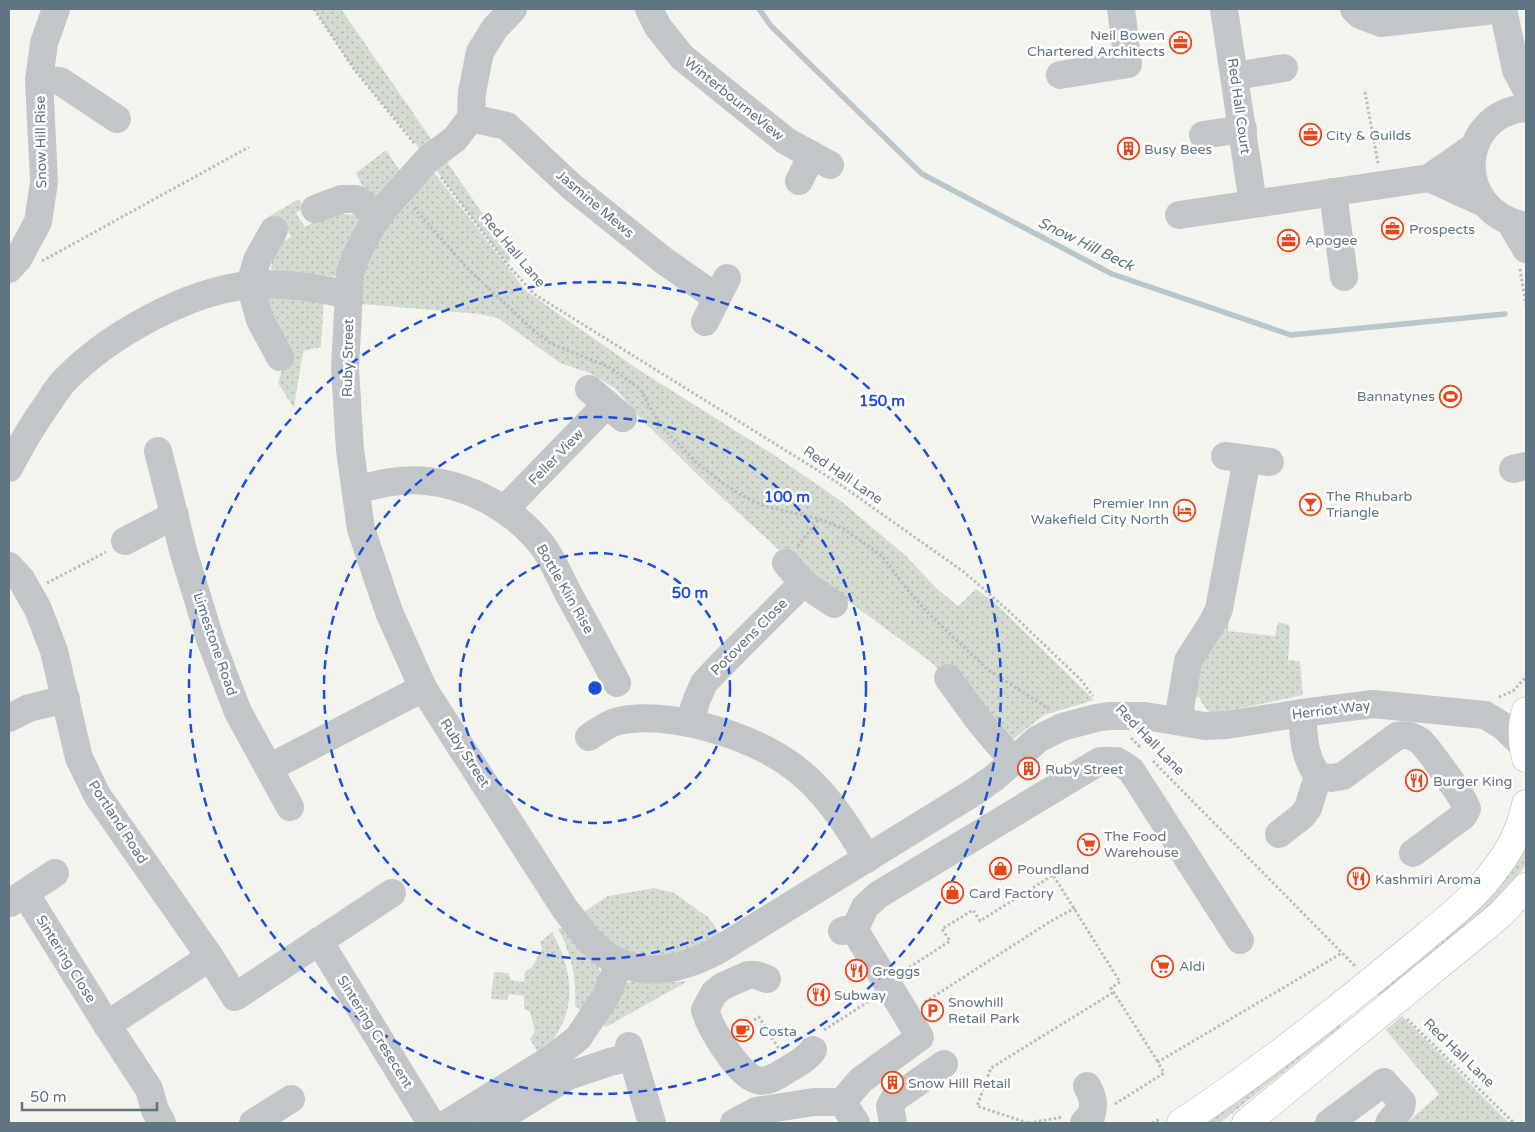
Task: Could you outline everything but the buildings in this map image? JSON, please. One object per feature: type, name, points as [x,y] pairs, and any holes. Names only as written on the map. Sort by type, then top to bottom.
[{"type":"highway","points":[[1524,752],[1523,722],[1526,711]]},
{"type":"highway","points":[[1181,1123],[1223,1095],[1285,1049],[1379,975],[1471,898],[1496,869],[1512,845],[1523,819],[1526,804]]},
{"type":"highway","points":[[1246,1123],[1500,915],[1526,887]]},
{"type":"street","name":"Snow Hill Rise","points":[[9,269],[18,259],[38,222],[44,182],[39,80],[44,43],[56,9]]},
{"type":"street","points":[[471,118],[472,92],[480,52],[495,28],[513,9]]},
{"type":"street","name":"WinterbourneView","points":[[649,9],[658,27],[682,57],[786,141],[821,160],[800,182]]},
{"type":"street","points":[[1060,75],[1128,64],[1122,9]]},
{"type":"street","name":"Red Hall Court","points":[[1224,9],[1253,204]]},
{"type":"street","points":[[1354,9],[1360,15],[1381,23],[1503,9],[1521,80],[1498,117],[1484,130],[1475,146],[1471,166],[1474,185],[1484,203],[1495,214],[1518,224],[1526,250]]},
{"type":"street","points":[[1235,76],[1284,68]]},
{"type":"street","points":[[39,80],[60,81],[117,119]]},
{"type":"street","points":[[1498,117],[1516,109],[1526,108]]},
{"type":"street","name":"Ruby Street","points":[[471,118],[455,139],[428,159],[379,215],[356,256],[350,273],[345,368],[350,450],[362,528],[386,604],[423,688],[565,909],[605,954],[636,968],[656,970],[694,963],[715,952],[974,792],[994,778],[1038,739],[1062,727],[1110,716]]},
{"type":"street","name":"Jasmine Mews","points":[[471,118],[507,126],[572,187],[663,260],[722,288],[705,322]]},
{"type":"street","points":[[1203,135],[1243,129]]},
{"type":"street","points":[[1179,212],[1253,204],[1430,178],[1475,146]]},
{"type":"street","points":[[1430,178],[1484,203]]},
{"type":"street","points":[[1333,192],[1344,277]]},
{"type":"street","points":[[315,209],[342,198],[356,199],[379,215]]},
{"type":"street","points":[[274,230],[257,260],[250,285],[260,320],[280,357]]},
{"type":"street","points":[[9,468],[28,432],[63,382],[103,348],[140,324],[178,305],[225,289],[250,285],[300,285],[348,295]]},
{"type":"street","name":"Feller View","points":[[504,510],[606,404]]},
{"type":"street","name":"Limestone Road","points":[[158,451],[184,554],[210,638],[238,712],[290,807]]},
{"type":"street","points":[[1178,721],[1188,661],[1214,620],[1219,608],[1248,459]]},
{"type":"street","name":"Bottle Klin Rise","points":[[356,490],[377,484],[427,481],[479,495],[504,510],[526,527],[545,550],[617,683]]},
{"type":"street","points":[[126,541],[175,515]]},
{"type":"street","name":"Portland Road","points":[[9,566],[21,579],[29,593],[38,610],[54,651],[79,758],[97,795],[210,957],[235,997],[319,941]]},
{"type":"street","points":[[795,573],[834,604]]},
{"type":"street","name":"Potovens Close","points":[[689,723],[704,683],[795,573]]},
{"type":"street","points":[[948,678],[1013,761]]},
{"type":"street","points":[[269,768],[423,688]]},
{"type":"street","points":[[9,718],[29,708],[66,699]]},
{"type":"street","name":"Herriot Way","points":[[1110,716],[1145,716],[1204,726],[1227,725],[1373,704],[1485,715],[1502,712],[1526,699]]},
{"type":"street","points":[[1302,713],[1305,749],[1309,763],[1318,776],[1331,778],[1343,776],[1397,736],[1406,734],[1421,742],[1461,795],[1467,809],[1463,816],[1413,853]]},
{"type":"street","name":"Herriot Way","points":[[1485,715],[1503,726],[1524,752]]},
{"type":"street","points":[[588,737],[612,723],[636,718],[689,723],[730,734],[788,763],[811,782],[853,834],[867,859]]},
{"type":"street","points":[[750,1119],[814,1102],[849,1113],[861,1080],[913,1025],[857,934],[848,931],[865,907],[878,895],[1100,761],[1117,761],[1131,770],[1240,940]]},
{"type":"street","points":[[1279,834],[1302,816],[1308,808],[1318,776]]},
{"type":"street","name":"Sintering Close","points":[[55,873],[17,898],[107,1025],[149,1089],[155,1110],[162,1123]]},
{"type":"street","points":[[319,941],[392,892]]},
{"type":"street","name":"Sintering Cresecent","points":[[319,941],[431,1123]]},
{"type":"street","points":[[107,1025],[210,957]]},
{"type":"street","points":[[448,1123],[551,1059],[578,1038],[605,998],[620,962]]},
{"type":"street","points":[[767,980],[756,975],[748,975],[723,986],[714,993],[705,1010],[708,1022],[736,1064],[746,1074],[757,1080],[768,1080],[808,1057],[815,1042]]},
{"type":"street","points":[[492,1123],[568,1076],[610,1062],[631,1052],[652,1123]]},
{"type":"street","points":[[893,1123],[890,1106],[895,1098],[944,1064]]},
{"type":"street","points":[[1329,1123],[1384,1082],[1402,1102],[1401,1108],[1389,1123]]},
{"type":"street","points":[[1086,1086],[1093,1097],[1088,1118]]},
{"type":"street","points":[[262,1121],[291,1099]]},
{"type":"path","name":"Red Hall Lane","points":[[314,9],[354,70],[428,159],[480,230],[534,294],[838,483],[964,572],[1010,612],[1082,682],[1110,716],[1144,751]]},
{"type":"path","points":[[1365,92],[1382,186]]},
{"type":"path","points":[[41,262],[249,147]]},
{"type":"path","points":[[412,205],[469,270],[530,327],[550,343],[611,368],[640,389],[660,425],[697,463],[741,495],[764,506],[819,519],[844,529],[882,556],[910,593],[960,644],[988,670],[1047,706],[1062,727]]},
{"type":"path","points":[[795,573],[819,519]]},
{"type":"path","points":[[29,593],[126,541]]},
{"type":"path","name":"Red Hall Lane","points":[[1150,758],[1361,972]]},
{"type":"path","points":[[815,1042],[888,989],[886,982],[950,942],[942,929],[973,910],[980,921],[1053,875],[1120,982],[1111,988],[1114,992],[1158,1062],[1164,1073],[1088,1118],[1028,1123],[977,1106],[990,1068],[1114,992]]},
{"type":"path","points":[[913,1025],[1051,921],[1075,908]]},
{"type":"path","points":[[1158,1062],[1342,953]]},
{"type":"path","name":"Red Hall Lane","points":[[1402,1013],[1514,1123]]},
{"type":"path","points":[[754,1020],[759,1017],[784,1056]]},
{"type":"shaded area","points":[[314,9],[341,9],[512,256],[507,264],[428,159],[354,69]]},
{"type":"shaded area","points":[[386,150],[404,177],[372,205],[356,173]]},
{"type":"shaded area","points":[[432,170],[526,291],[636,368],[774,455],[841,501],[906,556],[936,588],[958,606],[976,589],[995,603],[1094,700],[1044,715],[1002,748],[948,678],[931,662],[779,550],[704,481],[642,420],[616,389],[590,373],[560,363],[498,318],[480,314],[361,304],[357,281],[382,225]]},
{"type":"shaded area","points":[[299,199],[304,208],[296,213],[305,227],[331,212],[368,217],[342,277],[271,271],[273,247],[291,237],[282,222],[273,227],[268,217]]},
{"type":"shaded area","points":[[260,297],[324,298],[321,347],[303,351],[294,408],[278,383],[286,356]]},
{"type":"shaded area","points":[[1229,617],[1228,631],[1275,636],[1278,622],[1289,625],[1288,660],[1300,661],[1303,695],[1214,714],[1206,709],[1199,697],[1193,696],[1201,664]]},
{"type":"shaded area","points":[[1526,833],[1526,865],[1498,899],[1380,997],[1374,989]]},
{"type":"shaded area","points":[[654,888],[674,893],[708,917],[722,936],[688,955],[624,957],[582,913],[608,896]]},
{"type":"shaded area","points":[[566,927],[596,963],[601,973],[587,1014],[575,1006],[572,966],[558,929]]},
{"type":"shaded area","points":[[552,932],[566,965],[569,997],[567,1012],[561,1027],[540,1056],[530,1039],[535,1031],[530,1012],[524,1009],[524,996],[509,994],[507,1000],[491,999],[494,972],[508,973],[511,980],[524,982],[525,972],[533,966],[542,949],[540,942]]},
{"type":"shaded area","points":[[635,981],[661,983],[688,981],[606,1027],[600,1023],[624,983]]},
{"type":"shaded area","points":[[1402,1016],[1509,1123],[1407,1123],[1439,1094],[1386,1030]]},
{"type":"shaded area","points":[[1335,1017],[1341,1026],[1220,1123],[1194,1123]]},
{"type":"waterway","name":"Snow Hill Beck","points":[[759,9],[771,26],[922,174],[1112,274],[1291,335],[1505,314]]},
{"type":"place","name":"Neil Bowen Chartered Architects","points":[[1181,43]]},
{"type":"place","name":"City & Guilds","points":[[1310,135]]},
{"type":"place","name":"Busy Bees","points":[[1128,149]]},
{"type":"place","name":"Prospects","points":[[1393,229]]},
{"type":"place","name":"Apogee","points":[[1289,240]]},
{"type":"place","name":"Bannatynes","points":[[1451,396]]},
{"type":"place","name":"The Rhubarb Triangle","points":[[1310,504]]},
{"type":"place","name":"Premier Inn Wakefield City North","points":[[1185,511]]},
{"type":"place","name":"Ruby Street","points":[[1029,769]]},
{"type":"place","name":"Burger King","points":[[1417,781]]},
{"type":"place","name":"The Food Warehouse","points":[[1088,844]]},
{"type":"place","name":"Poundland","points":[[1001,869]]},
{"type":"place","name":"Kashmiri Aroma","points":[[1359,879]]},
{"type":"place","name":"Card Factory","points":[[953,893]]},
{"type":"place","name":"Aldi","points":[[1163,966]]},
{"type":"place","name":"Greggs","points":[[856,971]]},
{"type":"place","name":"Subway","points":[[818,995]]},
{"type":"place","name":"Snowhill Retail Park","points":[[932,1010]]},
{"type":"place","name":"Costa","points":[[743,1031]]},
{"type":"place","name":"Snow Hill Retail","points":[[892,1083]]}]
